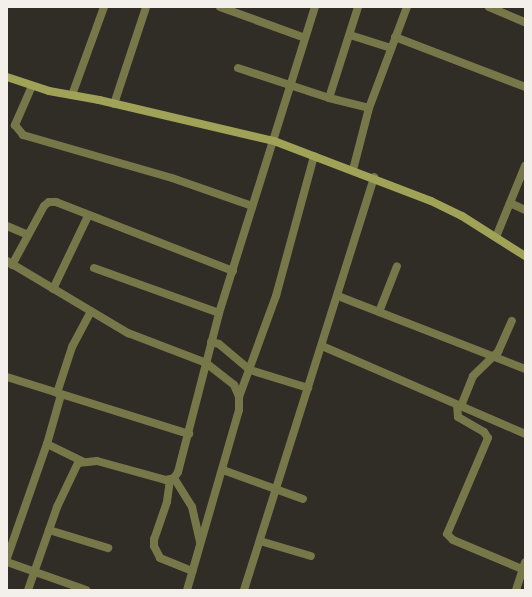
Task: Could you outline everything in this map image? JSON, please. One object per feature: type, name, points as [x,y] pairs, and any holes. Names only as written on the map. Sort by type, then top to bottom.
[{"type":"street","points":[[72,95],[104,7]]},
{"type":"street","points":[[114,104],[146,7]]},
{"type":"street","points":[[220,7],[305,38]]},
{"type":"street","points":[[192,571],[160,558],[154,546],[154,539],[167,502],[172,479],[178,472],[189,434],[218,313],[233,271],[315,7]]},
{"type":"street","points":[[329,98],[358,7]]},
{"type":"street","points":[[353,170],[369,108],[406,7]]},
{"type":"street","points":[[489,7],[525,22]]},
{"type":"street","points":[[350,35],[391,48]]},
{"type":"street","points":[[395,37],[525,87]]},
{"type":"street","points":[[238,68],[329,98],[369,108]]},
{"type":"street","points":[[7,77],[32,86],[274,141],[374,177],[462,216],[525,256]]},
{"type":"street","points":[[32,86],[15,125],[23,135],[172,178],[252,206]]},
{"type":"street","points":[[187,590],[223,470],[239,410],[239,397],[276,296],[314,156]]},
{"type":"street","points":[[496,237],[525,166]]},
{"type":"street","points":[[244,590],[338,296],[374,177]]},
{"type":"street","points":[[233,271],[88,216],[56,202],[49,202],[44,206],[10,263],[128,333],[206,363],[234,385],[239,397]]},
{"type":"street","points":[[510,203],[525,210]]},
{"type":"street","points":[[53,289],[88,216]]},
{"type":"street","points":[[7,226],[28,235]]},
{"type":"street","points":[[379,312],[397,266]]},
{"type":"street","points":[[94,268],[218,313]]},
{"type":"street","points":[[338,296],[525,369]]},
{"type":"street","points":[[7,558],[47,444],[72,348],[91,312]]},
{"type":"street","points":[[512,321],[494,357],[473,376],[459,405],[458,417],[484,432],[488,438],[447,534],[453,540],[524,565],[516,590]]},
{"type":"street","points":[[211,342],[219,344],[250,370],[308,388]]},
{"type":"street","points":[[322,346],[525,434]]},
{"type":"street","points":[[7,377],[189,434]]},
{"type":"street","points":[[47,444],[82,461],[97,461],[172,479],[192,507],[201,543]]},
{"type":"street","points":[[28,590],[74,466],[82,461]]},
{"type":"street","points":[[223,470],[303,499]]},
{"type":"street","points":[[49,530],[108,548]]},
{"type":"street","points":[[260,541],[311,556]]},
{"type":"street","points":[[7,562],[86,590]]}]
